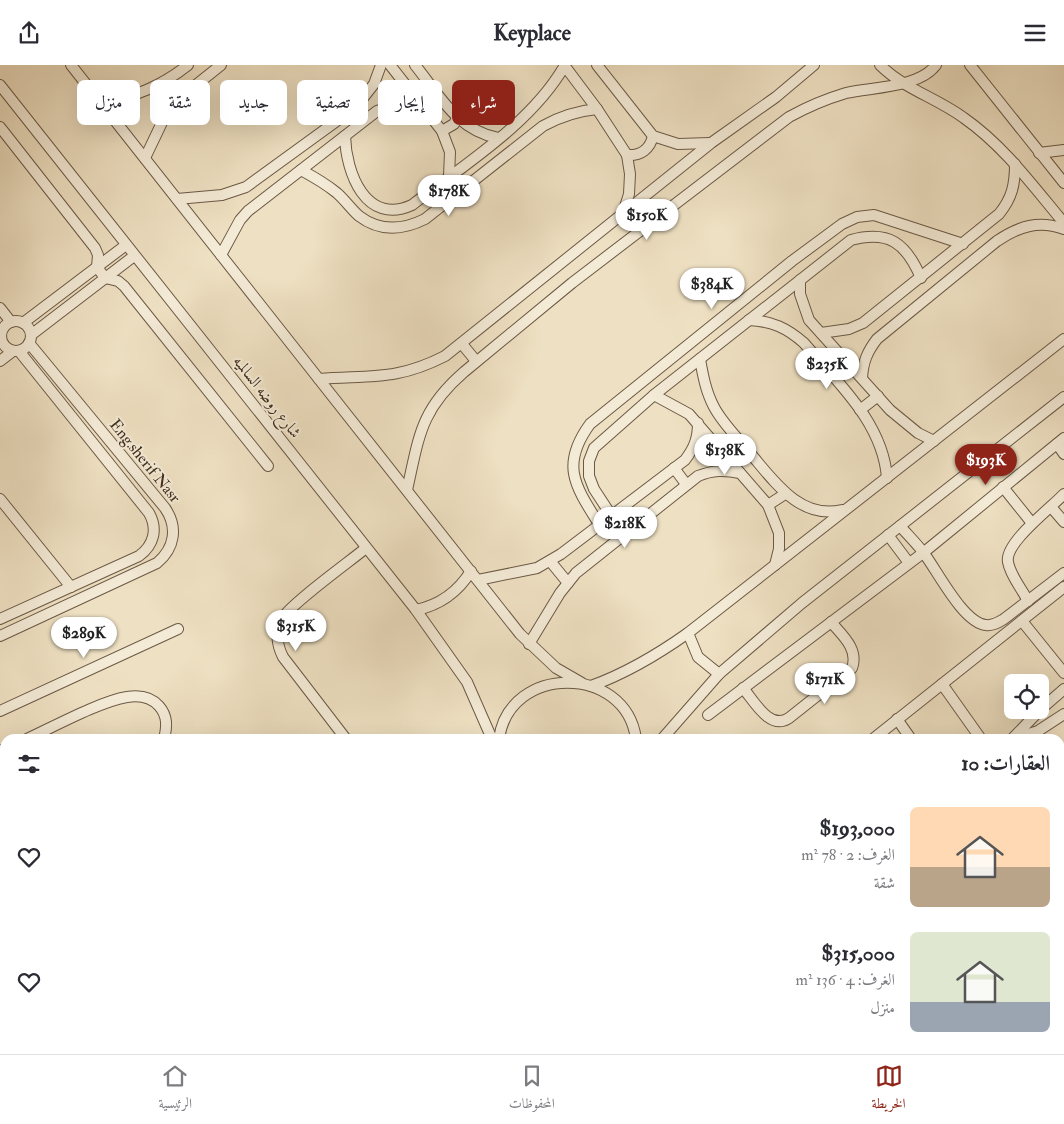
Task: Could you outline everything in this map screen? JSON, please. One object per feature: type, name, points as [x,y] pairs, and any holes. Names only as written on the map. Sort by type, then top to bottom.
[{"type":"street","points":[[71,65],[83,80]]},
{"type":"street","points":[[168,80],[188,65]]},
{"type":"street","points":[[202,80],[221,65]]},
{"type":"street","points":[[368,92],[374,84],[381,65]]},
{"type":"street","points":[[390,65],[402,80]]},
{"type":"street","points":[[415,65],[452,112]]},
{"type":"street","points":[[345,136],[346,155],[350,170],[372,204],[382,210],[392,211],[412,205],[532,111],[555,82],[564,65],[597,109],[627,155],[630,174],[629,194],[623,214]]},
{"type":"street","points":[[597,65],[653,136],[678,144],[711,143]]},
{"type":"street","points":[[319,379],[387,377],[407,372],[445,356],[711,143],[776,97],[814,65]]},
{"type":"street","points":[[880,65],[903,83],[965,118],[997,145],[1064,223]]},
{"type":"street","points":[[407,490],[417,442],[424,422],[434,403],[448,386],[476,361],[572,283],[789,117],[826,100],[845,94],[920,79],[936,65]]},
{"type":"street","points":[[970,65],[1064,183]]},
{"type":"street","name":"شارع روضه السالميه","points":[[0,85],[416,610],[467,682],[490,734]]},
{"type":"street","points":[[301,170],[332,189],[359,215],[371,223],[384,228],[399,229],[413,226],[425,219],[543,126],[560,117],[578,111],[597,109]]},
{"type":"street","points":[[532,111],[543,126]]},
{"type":"street","points":[[119,125],[529,645],[556,668],[606,693],[619,704],[629,718],[634,734]]},
{"type":"street","points":[[145,158],[161,125]]},
{"type":"street","points":[[177,199],[222,195],[246,187],[331,125]]},
{"type":"street","points":[[221,255],[240,221],[248,211],[358,125]]},
{"type":"street","points":[[437,125],[442,131],[450,153],[449,176]]},
{"type":"street","points":[[442,131],[452,125]]},
{"type":"street","points":[[467,125],[475,131],[498,138]]},
{"type":"street","points":[[0,127],[95,248],[98,255],[97,267],[105,278],[118,281],[124,286],[268,466]]},
{"type":"street","points":[[627,155],[641,153],[652,143],[653,136]]},
{"type":"street","points":[[1039,153],[1064,150]]},
{"type":"street","points":[[804,343],[820,332],[849,329],[863,323],[922,278],[999,214],[1010,200],[1015,183],[1015,164]]},
{"type":"street","points":[[599,524],[582,497],[574,479],[573,459],[579,440],[584,432],[590,424],[792,261],[842,224],[857,217],[874,215],[963,244]]},
{"type":"street","points":[[862,378],[866,357],[877,339],[998,241],[1014,230],[1033,224],[1052,225],[1064,229]]},
{"type":"street","points":[[611,515],[591,483],[589,476],[589,461],[594,448],[604,437],[654,395],[851,240],[868,235],[887,238],[903,247],[914,262],[922,278]]},
{"type":"street","points":[[0,309],[10,322],[23,323],[126,245]]},
{"type":"street","points":[[0,361],[16,351],[134,256]]},
{"type":"street","points":[[800,280],[803,307],[820,332],[903,423],[934,441]]},
{"type":"street","points":[[749,320],[779,325],[804,343],[860,410],[880,443],[886,461],[887,477]]},
{"type":"street","points":[[3,634],[0,620],[140,556],[150,546],[154,526],[149,513],[16,351],[6,347],[1,336],[10,322]]},
{"type":"street","points":[[23,323],[30,339]]},
{"type":"street","name":"Eng.sherif Nasr","points":[[3,634],[157,563],[168,551],[173,537],[172,522],[165,508],[30,339]]},
{"type":"street","points":[[501,734],[509,713],[523,697],[540,687],[554,683],[586,684],[616,677],[640,665],[688,633],[1064,339]]},
{"type":"street","points":[[462,344],[476,361]]},
{"type":"street","points":[[700,359],[708,392],[723,421],[785,494],[815,510],[831,513],[846,510]]},
{"type":"street","points":[[654,395],[678,406],[698,423],[768,505],[779,533],[779,549],[776,564],[765,573]]},
{"type":"street","points":[[860,410],[878,396]]},
{"type":"street","points":[[666,734],[719,674],[802,603],[1064,397]]},
{"type":"street","points":[[478,580],[537,568],[561,554],[685,460],[693,449],[698,437],[698,423]]},
{"type":"street","points":[[708,715],[923,553],[1061,441],[1064,454]]},
{"type":"street","points":[[674,468],[686,484]]},
{"type":"street","points":[[529,645],[576,573],[698,476],[711,471],[726,470],[740,473]]},
{"type":"street","points":[[1003,487],[1031,522]]},
{"type":"street","points":[[1028,601],[1008,562],[1008,554],[1031,522],[1052,508],[1064,493]]},
{"type":"street","points":[[768,505],[785,494]]},
{"type":"street","points":[[0,499],[71,587]]},
{"type":"street","points":[[1052,508],[1064,522]]},
{"type":"street","points":[[900,525],[923,553],[958,603],[976,622],[986,625],[996,624],[1064,573]]},
{"type":"street","points":[[888,535],[909,563]]},
{"type":"street","points":[[342,734],[284,657],[277,642],[277,633],[286,613],[366,548]]},
{"type":"street","points":[[550,561],[568,583]]},
{"type":"street","points":[[416,610],[435,604],[452,594],[471,571]]},
{"type":"street","points":[[879,734],[1064,587]]},
{"type":"street","points":[[1022,621],[1064,673]]},
{"type":"street","points":[[744,688],[769,718],[779,722],[789,718],[852,668],[854,655],[852,646],[831,622]]},
{"type":"street","points":[[0,711],[178,629]]},
{"type":"street","points":[[688,633],[698,657],[719,674]]},
{"type":"street","points":[[942,684],[977,734]]},
{"type":"street","points":[[1049,702],[1064,689]]},
{"type":"street","points":[[38,734],[111,702],[128,697],[141,697],[153,701],[162,710],[167,726],[165,734]]},
{"type":"street","points":[[1029,734],[1038,731],[1064,714]]},
{"type":"street","points":[[897,719],[908,734]]},
{"type":"street","points":[[1018,734],[1032,719]]}]
